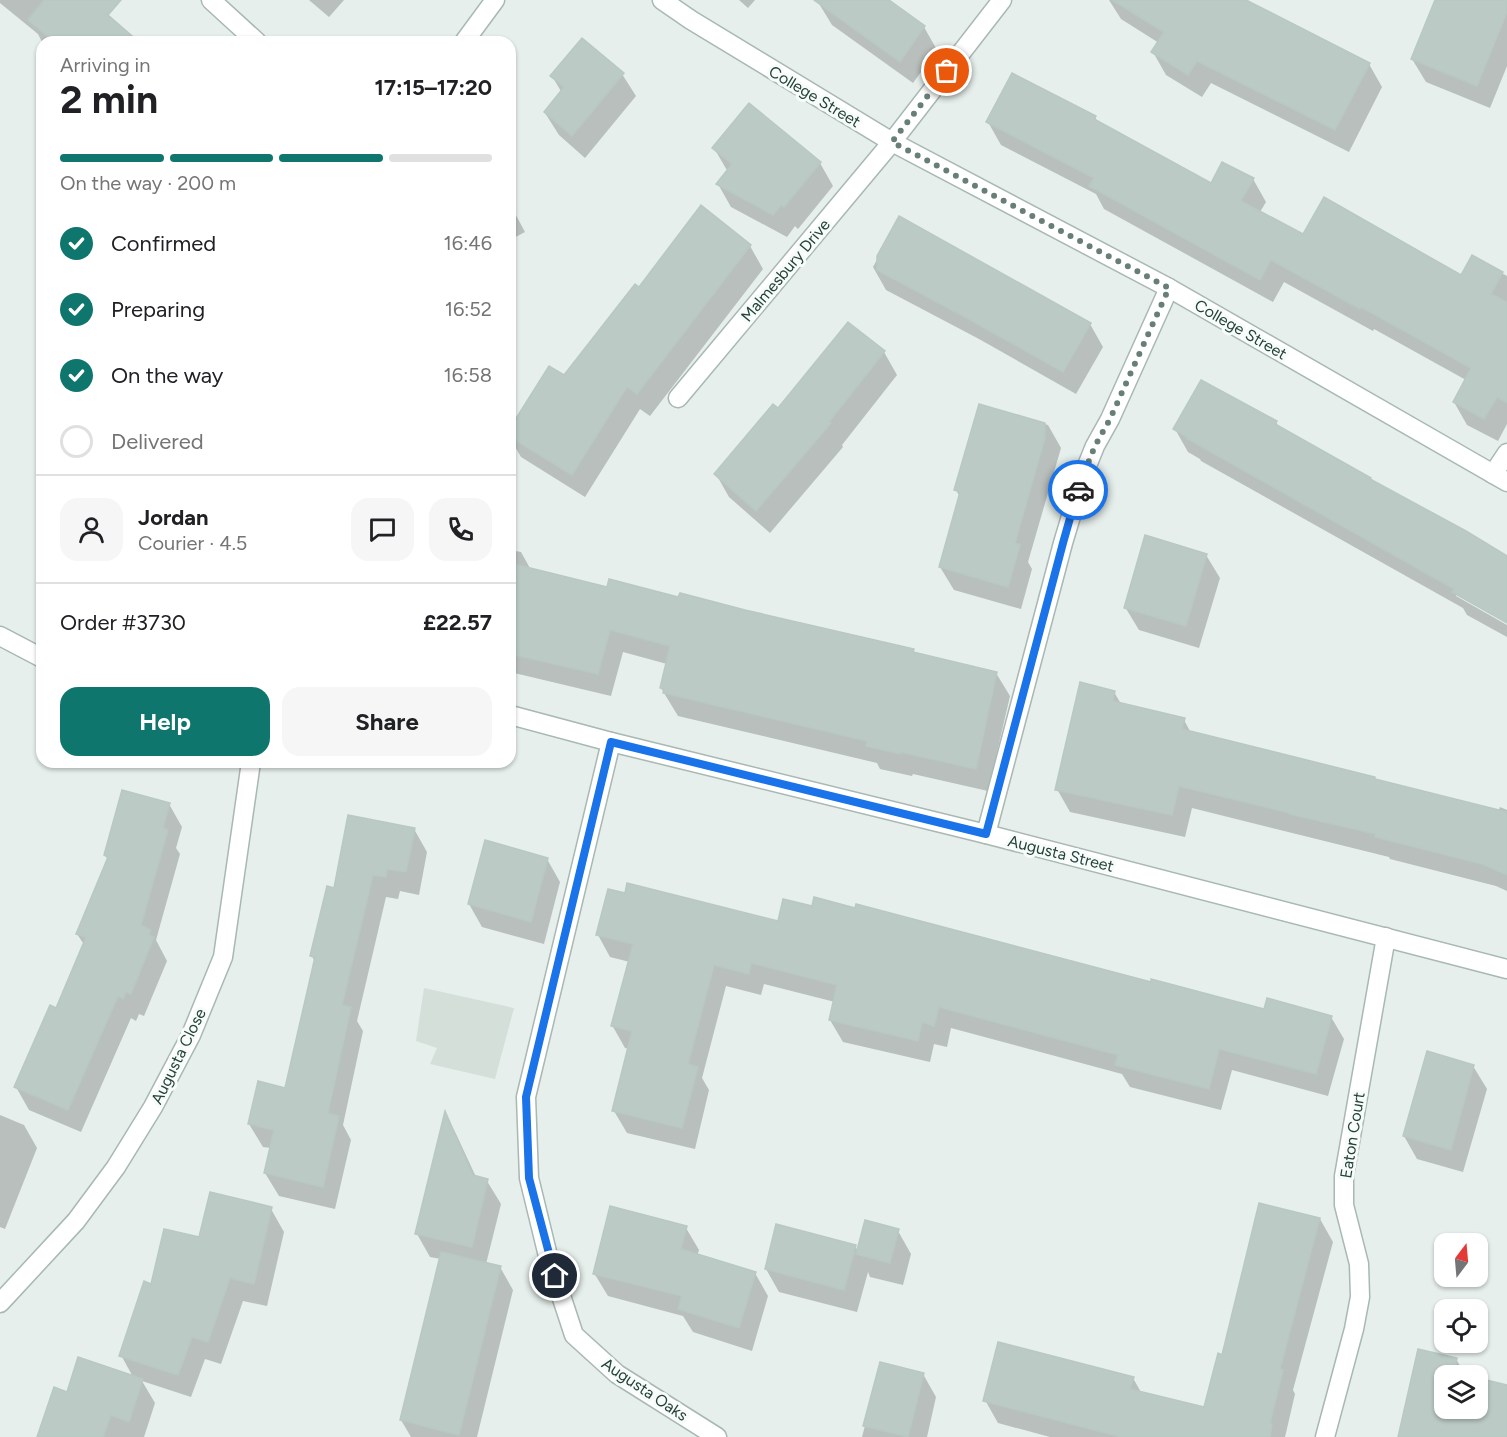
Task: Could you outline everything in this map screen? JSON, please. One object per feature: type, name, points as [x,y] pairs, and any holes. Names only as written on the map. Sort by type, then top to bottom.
[{"type":"street","points":[[211,0],[250,36]]},
{"type":"street","points":[[468,36],[495,0]]},
{"type":"street","name":"College Street","points":[[662,0],[892,142],[1169,288],[1500,478]]},
{"type":"street","name":"Malmesbury Drive","points":[[678,398],[892,142],[1002,0]]},
{"type":"street","points":[[986,834],[1063,543],[1084,473],[1169,288]]},
{"type":"street","points":[[1500,478],[1507,453]]},
{"type":"street","points":[[0,636],[36,655]]},
{"type":"street","name":"Augusta Street","points":[[516,717],[986,834],[1507,969]]},
{"type":"street","name":"Augusta Oaks","points":[[611,742],[526,1097],[529,1178],[549,1256],[574,1335],[617,1374],[717,1437]]},
{"type":"street","name":"Augusta Close","points":[[0,1303],[76,1221],[116,1167],[153,1107],[191,1035],[223,957],[250,768]]},
{"type":"street","name":"Eaton Court","points":[[1325,1437],[1354,1329],[1360,1297],[1359,1264],[1344,1205],[1344,1176],[1386,937]]},
{"type":"shaded area","points":[[424,988],[514,1008],[495,1079],[430,1064],[437,1048],[416,1041]]},
{"type":"building","points":[[44,0],[121,0],[108,15],[132,36],[47,36],[28,20]]},
{"type":"building","points":[[814,0],[889,0],[925,26],[900,62]]},
{"type":"building","points":[[1112,0],[1246,0],[1370,63],[1335,130],[1197,61],[1188,75],[1151,52],[1164,32]]},
{"type":"building","points":[[1435,0],[1507,0],[1507,12],[1477,86],[1411,59]]},
{"type":"building","points":[[582,38],[624,73],[572,136],[544,112],[564,87],[550,76]]},
{"type":"building","points":[[1012,73],[1096,116],[1094,119],[1211,183],[1222,162],[1254,178],[1241,201],[1303,234],[1324,197],[1461,275],[1472,255],[1503,272],[1491,294],[1507,302],[1507,403],[1497,397],[1484,419],[1453,402],[1471,368],[1271,260],[1260,280],[1089,186],[1094,178],[986,122]]},
{"type":"building","points":[[749,103],[821,162],[784,207],[781,205],[773,215],[716,184],[732,164],[712,148]]},
{"type":"building","points":[[701,205],[751,245],[637,394],[627,387],[572,475],[516,441],[516,418],[549,366],[564,375],[635,284],[639,287]]},
{"type":"building","points":[[899,216],[1091,323],[1063,372],[877,270],[877,256]]},
{"type":"building","points":[[848,322],[885,351],[829,422],[831,423],[756,511],[714,474],[773,404],[778,408]]},
{"type":"building","points":[[1201,380],[1277,421],[1275,424],[1507,556],[1507,623],[1452,592],[1454,589],[1173,429]]},
{"type":"building","points":[[979,404],[1045,423],[1045,438],[1015,543],[1020,545],[1008,587],[939,567],[960,492],[954,490]]},
{"type":"building","points":[[1145,535],[1207,554],[1186,626],[1124,608]]},
{"type":"building","points":[[516,564],[607,587],[609,579],[678,597],[680,593],[914,649],[913,652],[997,672],[976,769],[866,746],[867,741],[663,693],[664,689],[660,688],[670,646],[610,630],[598,674],[516,655]]},
{"type":"building","points":[[1080,682],[1115,691],[1113,701],[1185,718],[1182,729],[1507,812],[1507,875],[1482,864],[1375,837],[1376,834],[1179,786],[1172,815],[1055,790]]},
{"type":"building","points":[[122,790],[170,803],[163,828],[168,830],[141,925],[151,930],[149,935],[154,937],[131,994],[126,992],[123,999],[118,996],[68,1110],[14,1087],[50,1005],[56,1008],[86,937],[76,934],[108,857],[104,855]]},
{"type":"building","points":[[348,815],[415,828],[406,872],[387,869],[386,877],[373,875],[342,1005],[351,1007],[328,1113],[339,1116],[323,1187],[264,1173],[274,1130],[248,1124],[258,1081],[285,1088],[315,957],[310,956],[327,886],[334,888]]},
{"type":"building","points":[[485,840],[548,858],[531,922],[468,904]]},
{"type":"building","points":[[627,883],[778,921],[783,899],[812,906],[814,897],[855,908],[856,904],[1151,982],[1151,979],[1264,1009],[1267,998],[1332,1016],[1316,1074],[1219,1049],[1209,1089],[1115,1065],[1118,1055],[939,1007],[934,1026],[922,1022],[918,1041],[829,1020],[837,985],[751,963],[749,974],[714,965],[688,1064],[698,1067],[682,1128],[612,1111],[632,1031],[611,1026],[633,944],[596,935],[608,889],[625,893]]},
{"type":"building","points":[[1427,1051],[1474,1065],[1451,1150],[1403,1136]]},
{"type":"building","points":[[445,1111],[473,1175],[488,1179],[472,1247],[415,1234]]},
{"type":"building","points":[[210,1192],[272,1207],[254,1284],[230,1278],[208,1342],[192,1337],[178,1375],[119,1356],[144,1281],[151,1284],[164,1229],[199,1237]]},
{"type":"building","points":[[1259,1203],[1320,1218],[1280,1369],[1283,1370],[1270,1423],[1272,1424],[1270,1437],[1121,1437],[983,1401],[998,1342],[1134,1377],[1130,1389],[1204,1407],[1218,1353],[1222,1355]]},
{"type":"building","points":[[610,1206],[687,1226],[681,1249],[756,1272],[739,1328],[678,1309],[682,1296],[593,1274]]},
{"type":"building","points":[[865,1220],[899,1229],[890,1263],[856,1254]]},
{"type":"building","points":[[776,1224],[856,1245],[844,1290],[765,1269]]},
{"type":"building","points":[[441,1252],[501,1266],[459,1435],[400,1420]]},
{"type":"building","points":[[1418,1349],[1457,1358],[1456,1365],[1434,1365],[1434,1419],[1488,1419],[1488,1380],[1507,1385],[1507,1437],[1398,1437]]},
{"type":"building","points":[[78,1357],[143,1379],[129,1422],[111,1415],[103,1437],[37,1437],[54,1387],[67,1392]]},
{"type":"building","points":[[880,1362],[924,1373],[908,1437],[863,1426]]},
{"type":"way so far","points":[[947,71],[892,142],[1169,288],[1110,419],[1095,446],[1078,490]]},
{"type":"route","points":[[555,1276],[529,1178],[526,1097],[611,742],[986,834],[1078,490]]}]
